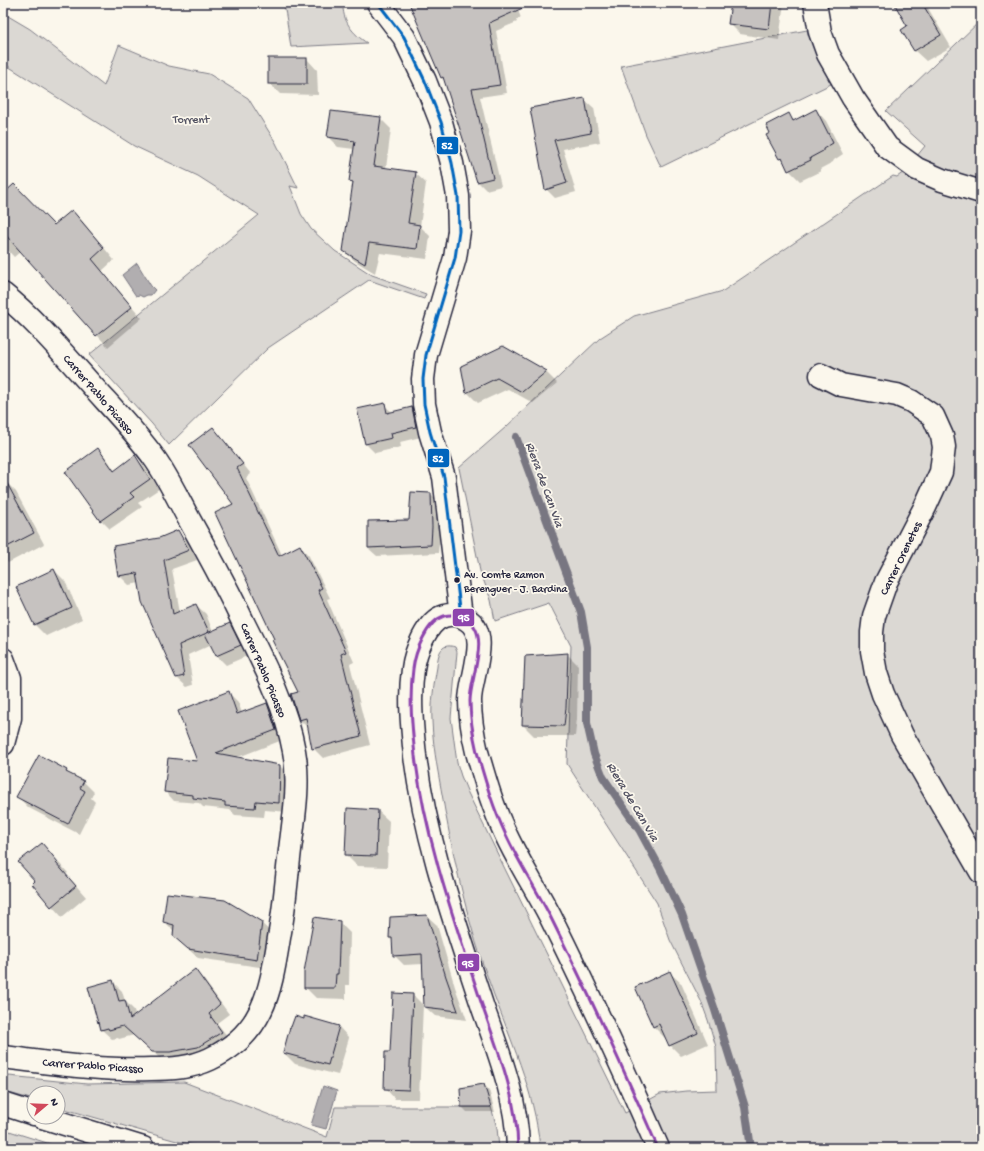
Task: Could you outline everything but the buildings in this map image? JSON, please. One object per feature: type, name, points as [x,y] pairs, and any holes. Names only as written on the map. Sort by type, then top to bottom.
[{"type":"street","points":[[378,3],[404,37],[441,122],[452,163],[458,196],[459,231],[455,258],[426,355],[423,379],[424,404],[430,432],[444,478],[461,616]]},
{"type":"street","points":[[815,3],[820,32],[828,54],[853,98],[887,147],[917,169],[942,180],[981,192]]},
{"type":"street","name":"Carrer Pablo Picasso","points":[[3,294],[23,310],[42,330],[125,423],[155,460],[167,479],[233,601],[268,673],[290,731],[296,772],[294,817],[282,917],[272,980],[262,1010],[255,1022],[233,1046],[208,1060],[190,1066],[170,1069],[137,1070],[103,1068],[3,1057]]},
{"type":"street","name":"Carrer Orenetes","points":[[821,375],[841,385],[897,395],[911,401],[933,416],[942,436],[944,447],[941,472],[925,507],[886,582],[874,616],[872,651],[876,673],[883,694],[902,735],[981,872]]},
{"type":"street","points":[[518,1148],[516,1122],[509,1084],[443,888],[419,787],[412,726],[411,686],[414,663],[423,638],[431,625],[439,618],[450,615],[461,616],[470,620],[479,639],[478,654],[470,698],[471,727],[477,752],[496,812],[507,837],[549,915],[605,1030],[658,1148]]},
{"type":"street","points":[[3,659],[10,678],[10,718],[3,744]]},
{"type":"street","points":[[3,1104],[26,1111]]},
{"type":"street","points":[[66,1124],[143,1148]]},
{"type":"green space","points":[[284,3],[343,3],[344,16],[349,26],[367,43],[291,47]]},
{"type":"green space","name":"Torrent","points":[[3,13],[30,29],[104,86],[119,45],[169,66],[209,74],[248,98],[276,143],[298,188],[290,186],[301,214],[311,229],[335,251],[372,275],[426,294],[424,299],[369,280],[268,348],[169,445],[152,424],[89,355],[259,215],[198,176],[134,146],[3,63]]},
{"type":"green space","points":[[981,20],[981,1148],[540,1148],[533,1106],[527,1085],[482,963],[469,920],[445,811],[435,755],[432,714],[438,658],[443,648],[446,646],[455,647],[457,652],[451,718],[457,763],[461,776],[625,1113],[660,1094],[717,1090],[716,1047],[701,1001],[670,940],[657,903],[567,764],[571,646],[549,603],[495,621],[491,600],[480,571],[459,468],[506,427],[600,338],[634,316],[723,291],[893,176],[897,177],[904,172],[925,146],[886,111]]},
{"type":"green space","points":[[807,30],[831,84],[661,167],[646,135],[621,66]]},
{"type":"green space","points":[[9,1076],[87,1084],[184,1082],[327,1137],[335,1107],[491,1107],[497,1128],[499,1148],[206,1148],[66,1109],[66,1085],[26,1085],[26,1098],[9,1093],[4,1088],[4,1080]]},
{"type":"green space","points":[[3,1129],[63,1148],[3,1148]]},
{"type":"shaded area","points":[[137,263],[155,290],[151,295],[143,297],[139,295],[136,296],[122,275]]},
{"type":"shaded area","points":[[323,1086],[337,1091],[326,1129],[311,1125]]},
{"type":"waterway","name":"Riera de Can Via","points":[[516,437],[581,612],[587,647],[587,723],[594,754],[603,777],[640,831],[660,868],[682,915],[715,1010],[745,1107],[751,1148]]},
{"type":"transit line","name":"52","points":[[378,3],[404,37],[425,81],[441,122],[452,163],[458,196],[459,231],[455,258],[426,355],[423,379],[424,404],[430,432],[444,477],[461,616]]},
{"type":"transit line","name":"95","points":[[518,1148],[517,1130],[511,1094],[501,1059],[443,884],[426,820],[415,756],[411,702],[414,662],[419,646],[427,630],[438,619],[447,615],[458,616],[466,619],[474,626],[478,634],[478,657],[470,701],[471,720],[477,752],[497,815],[511,845],[550,916],[578,973],[658,1148]]},
{"type":"place","name":"Av. Comte Ramon Berenguer - J. Bardina","points":[[457,580]]}]
